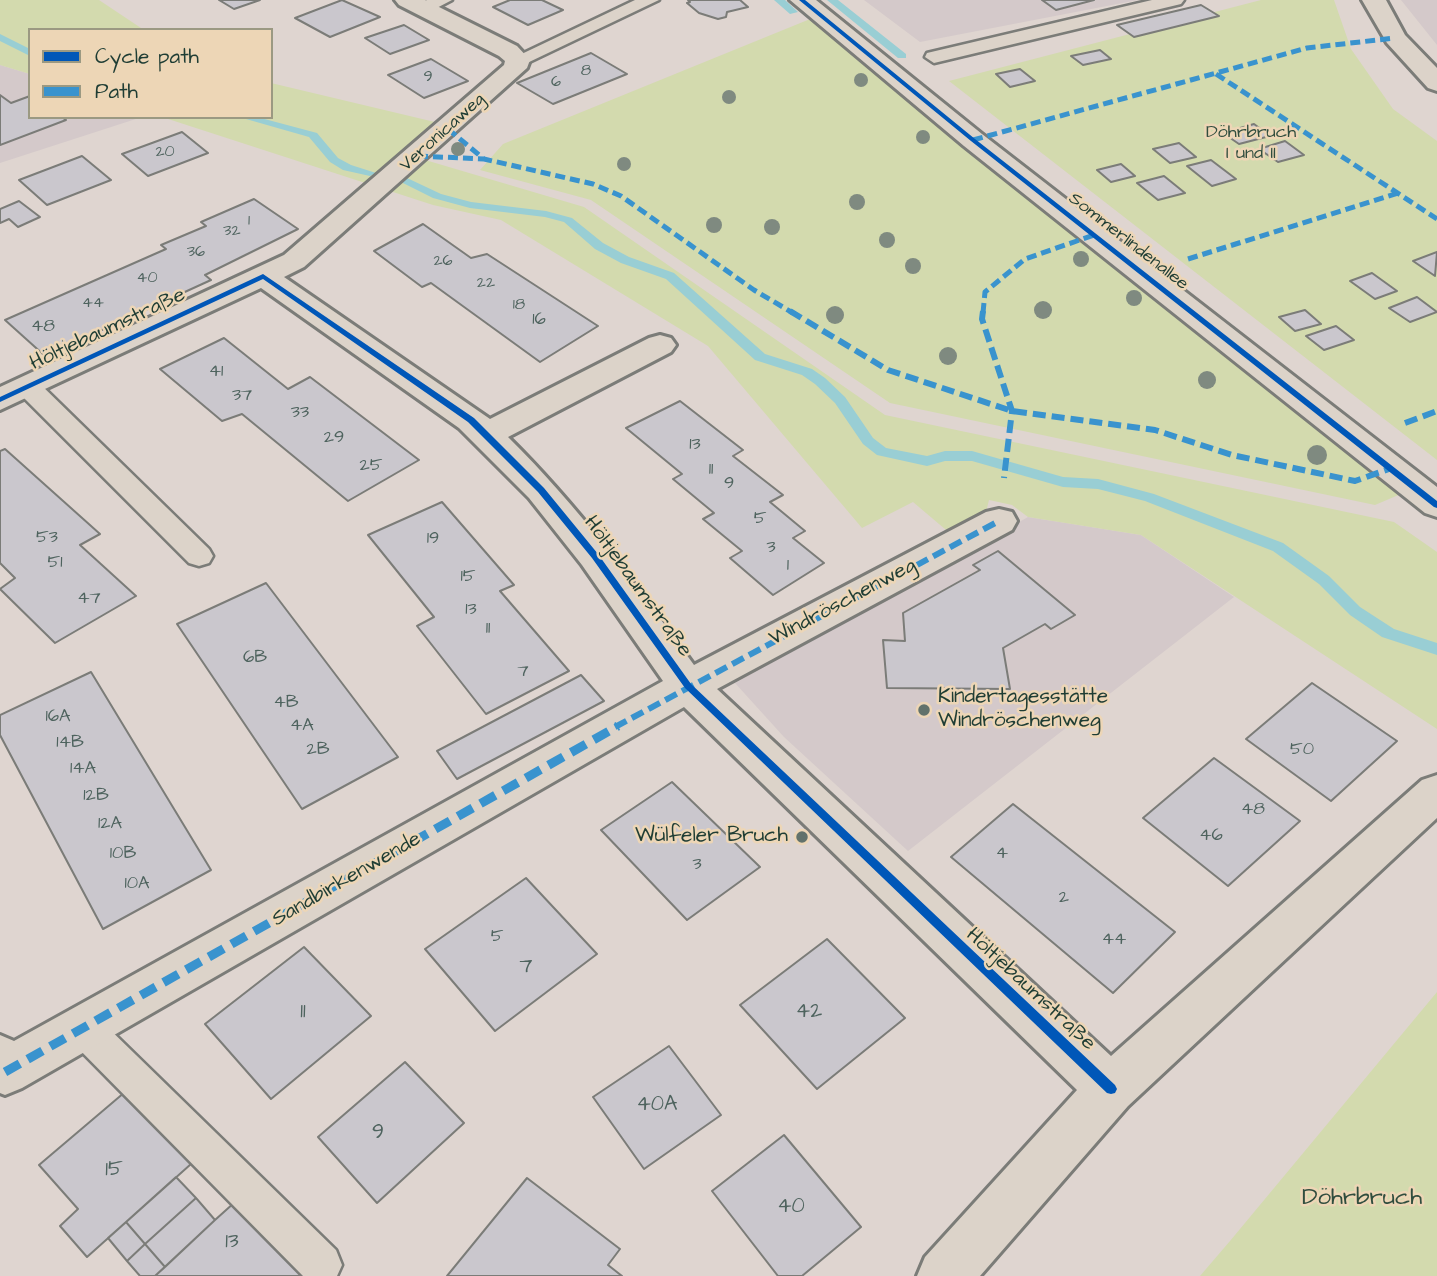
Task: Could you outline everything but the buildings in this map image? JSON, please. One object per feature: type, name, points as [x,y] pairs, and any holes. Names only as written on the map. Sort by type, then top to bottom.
[{"type":"street","name":"Sommerlindenallee","points":[[802,0],[973,140],[1437,505]]},
{"type":"street","points":[[1374,0],[1395,38],[1436,81]]},
{"type":"street","points":[[424,3],[508,51],[518,60]]},
{"type":"street","name":"Veronicaweg","points":[[263,276],[294,261],[366,201],[515,68],[518,60]]},
{"type":"street","name":"Höltjebaumstraße","points":[[14,394],[263,276],[471,420],[541,491],[595,556],[688,686],[1111,1089]]},
{"type":"street","points":[[486,435],[660,345]]},
{"type":"street","name":"Windröschenweg","points":[[688,686],[999,521]]},
{"type":"street","name":"Sandbirkenwende","points":[[2,1072],[688,686]]},
{"type":"street","points":[[944,1276],[1111,1089],[1437,792]]},
{"type":"lane","points":[[518,60],[650,0]]},
{"type":"lane","points":[[934,57],[1175,0]]},
{"type":"lane","points":[[14,394],[199,556]]},
{"type":"lane","points":[[83,1028],[321,1265]]},
{"type":"shaded area","points":[[864,0],[1138,0],[920,42]]},
{"type":"shaded area","points":[[1401,0],[1437,0],[1437,45]]},
{"type":"shaded area","points":[[0,65],[28,73],[28,119],[136,119],[0,163]]},
{"type":"shaded area","name":"Kindertagesstätte Windröschenweg","points":[[1028,517],[1141,535],[1234,597],[908,851],[784,737],[735,683]]},
{"type":"green space","points":[[0,0],[99,0],[141,28],[28,28],[28,73],[0,65]]},
{"type":"green space","name":"Döhrbruch I und II","points":[[1261,0],[1334,0],[1351,49],[1393,109],[1437,141],[1437,460],[949,81]]},
{"type":"green space","points":[[820,15],[1415,488],[1375,505],[890,403],[591,200],[480,170],[503,144]]},
{"type":"green space","points":[[273,83],[439,123],[405,154],[584,207],[885,415],[1394,522],[1437,552],[1437,729],[1141,535],[1028,517],[1012,505],[989,500],[984,520],[952,535],[913,502],[862,528],[708,346],[501,220],[433,205],[168,119],[273,119]]},
{"type":"green space","name":"Döhrbruch","points":[[1437,992],[1437,1276],[1200,1276],[1230,1241]]},
{"type":"waterway","points":[[779,0],[793,12]]},
{"type":"waterway","points":[[832,0],[902,56]]},
{"type":"waterway","points":[[0,37],[28,52]]},
{"type":"waterway","points":[[252,119],[313,135],[334,160],[347,168],[370,173]]},
{"type":"waterway","points":[[407,181],[437,196],[470,205],[546,214],[568,220],[599,246],[625,260],[670,276],[760,357],[807,372],[820,381],[840,400],[868,441],[882,452],[927,461],[945,456],[972,456],[1063,482],[1098,484],[1149,497],[1278,547],[1324,580],[1355,611],[1388,633],[1437,649]]},
{"type":"marked path","points":[[973,140],[1307,48],[1395,38]]},
{"type":"marked path","points":[[1216,74],[1437,219]]},
{"type":"marked path","points":[[448,129],[484,159],[593,184],[621,196],[754,290],[888,370],[1012,411],[1155,430],[1232,455],[1301,472],[1355,481],[1389,469]]},
{"type":"marked path","points":[[418,156],[484,159]]},
{"type":"marked path","points":[[1188,259],[1398,193]]},
{"type":"marked path","points":[[1004,478],[1012,411],[982,319],[985,292],[1025,259],[1094,235]]},
{"type":"marked path","points":[[1405,423],[1437,411]]},
{"type":"marked path","points":[[5,1072],[688,686],[999,521]]},
{"type":"cycle path","points":[[802,0],[973,140],[1437,505]]},
{"type":"cycle path","points":[[0,400],[263,276],[471,420],[541,490],[595,556],[688,686],[1111,1089]]},
{"type":"place","name":"Kindertagesstätte Windröschenweg","points":[[924,710]]},
{"type":"place","name":"Wülfeler Bruch","points":[[802,837]]}]
